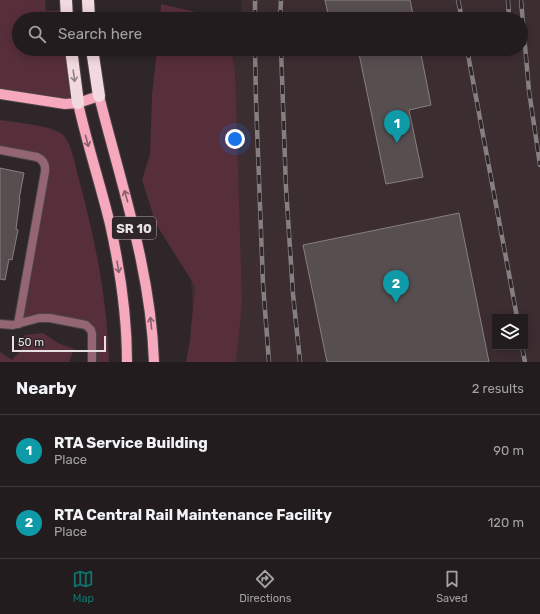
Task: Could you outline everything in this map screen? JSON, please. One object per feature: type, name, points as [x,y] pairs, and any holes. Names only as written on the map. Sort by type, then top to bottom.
[{"type":"highway","points":[[66,0],[67,12]]},
{"type":"highway","points":[[88,0],[89,12]]},
{"type":"highway","points":[[71,56],[78,103]]},
{"type":"highway","points":[[93,56],[99,96]]},
{"type":"main road","points":[[0,94],[58,104],[78,103],[99,96]]},
{"type":"main road","name":"SR 10","points":[[99,96],[133,220],[143,264],[150,309],[154,362]]},
{"type":"main road","name":"SR 10","points":[[78,103],[89,150],[110,223],[123,299],[127,362]]},
{"type":"street","points":[[0,150],[37,157],[44,163],[45,172],[18,324]]},
{"type":"street","points":[[0,324],[18,324],[44,318],[78,323],[89,327],[92,334],[92,362]]},
{"type":"shaded area","points":[[0,0],[45,0],[46,11],[66,10],[66,12],[12,12],[12,56],[72,56],[78,103],[0,94]]},
{"type":"shaded area","points":[[242,0],[540,0],[540,362],[197,362],[177,94],[206,56],[528,56],[528,12],[241,12]]},
{"type":"shaded area","points":[[161,4],[196,12],[160,12]]},
{"type":"shaded area","points":[[156,56],[232,56],[235,72],[242,302],[236,362],[186,362],[190,340],[195,286],[156,224],[142,180],[150,154],[152,95]]},
{"type":"shaded area","points":[[0,120],[57,131],[65,137],[68,142],[74,159],[95,245],[106,314],[109,362],[92,362],[91,330],[50,318],[18,324],[44,163],[0,150]]},
{"type":"shaded area","points":[[43,333],[58,343],[74,349],[69,362],[0,362],[0,352],[12,360],[21,350],[25,335]]},
{"type":"building","points":[[325,0],[410,0],[413,12],[328,12]]},
{"type":"building","points":[[359,56],[421,56],[431,105],[409,110],[423,177],[386,184]]},
{"type":"building","points":[[0,168],[24,173],[19,199],[16,229],[18,230],[12,260],[9,259],[5,280],[0,279]]},
{"type":"building","points":[[459,213],[489,362],[327,362],[303,245]]},
{"type":"railway","points":[[255,0],[255,12]]},
{"type":"railway","points":[[280,12],[281,0]]},
{"type":"railway","points":[[458,0],[461,12]]},
{"type":"railway","points":[[508,0],[509,12]]},
{"type":"railway","points":[[521,0],[522,12]]},
{"type":"railway","points":[[255,56],[263,284],[269,362]]},
{"type":"railway","points":[[281,56],[286,188],[293,294],[300,362]]},
{"type":"railway","points":[[468,56],[516,314]]},
{"type":"railway","points":[[526,56],[529,91],[540,165]]},
{"type":"railway","points":[[523,350],[525,362]]},
{"type":"place","name":"RTA Service Building","points":[[397,143]]},
{"type":"place","name":"RTA Central Rail Maintenance Facility","points":[[396,303]]}]
